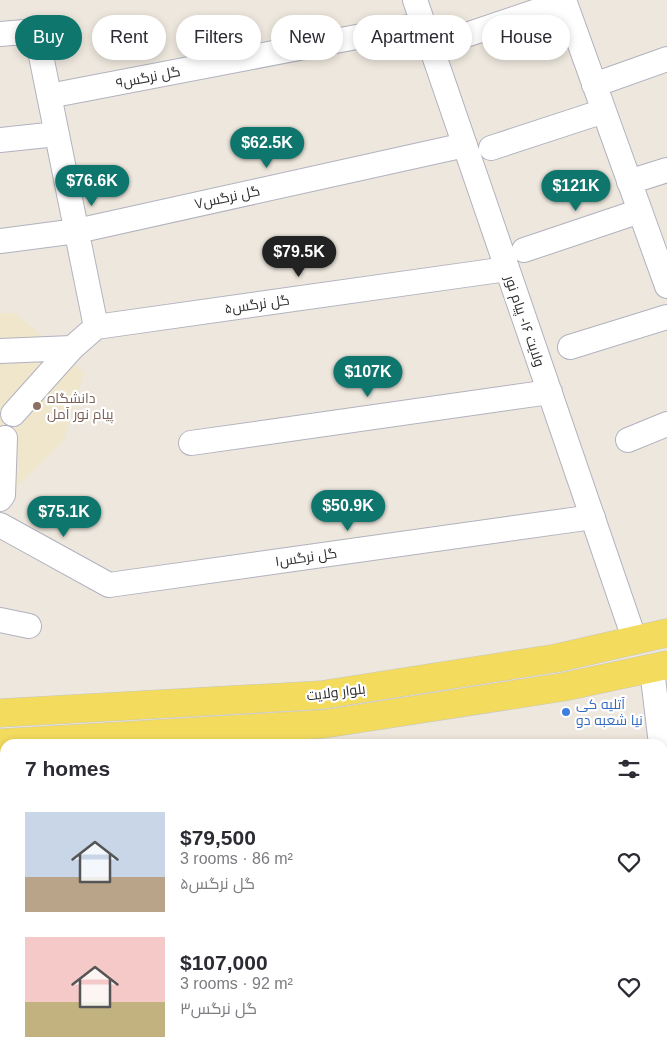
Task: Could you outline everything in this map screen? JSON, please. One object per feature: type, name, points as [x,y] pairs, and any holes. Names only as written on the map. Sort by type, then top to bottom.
[{"type":"main road","name":"بلوار ولایت","points":[[0,713],[321,695],[557,658],[667,633]]},
{"type":"main road","points":[[125,739],[324,724],[445,707],[660,668]]},
{"type":"street","name":"ولایت ۱۶- پیام نور","points":[[415,0],[421,15]]},
{"type":"street","points":[[472,33],[564,1],[667,286]]},
{"type":"street","points":[[0,34],[36,31],[96,327],[72,348],[5,426],[3,495],[0,499]]},
{"type":"street","name":"گل نرگس۹","points":[[49,96],[353,38]]},
{"type":"street","points":[[594,85],[667,59]]},
{"type":"street","name":"ولایت ۱۶- پیام نور","points":[[436,60],[635,641]]},
{"type":"street","points":[[491,148],[604,111]]},
{"type":"street","points":[[0,140],[57,134]]},
{"type":"street","name":"گل نرگس۷","points":[[0,241],[77,230],[465,145]]},
{"type":"street","points":[[630,182],[667,170]]},
{"type":"street","points":[[524,250],[640,211]]},
{"type":"street","name":"گل نرگس۵","points":[[96,327],[508,268]]},
{"type":"street","points":[[570,347],[667,317]]},
{"type":"street","points":[[0,351],[72,348]]},
{"type":"street","points":[[191,442],[550,392]]},
{"type":"street","points":[[628,440],[667,424]]},
{"type":"street","name":"گل نرگس۱","points":[[0,525],[109,584],[593,517]]},
{"type":"street","points":[[0,620],[29,626]]},
{"type":"street","points":[[660,668],[660,739]]},
{"type":"shaded area","name":"دانشگاه پیام نور آمل","points":[[0,313],[15,313],[84,372],[64,440],[0,504]]},
{"type":"place","name":"دانشگاه پیام نور آمل","points":[[37,406]]},
{"type":"place","name":"آتلیه کی نیا شعبه دو","points":[[566,712]]}]
